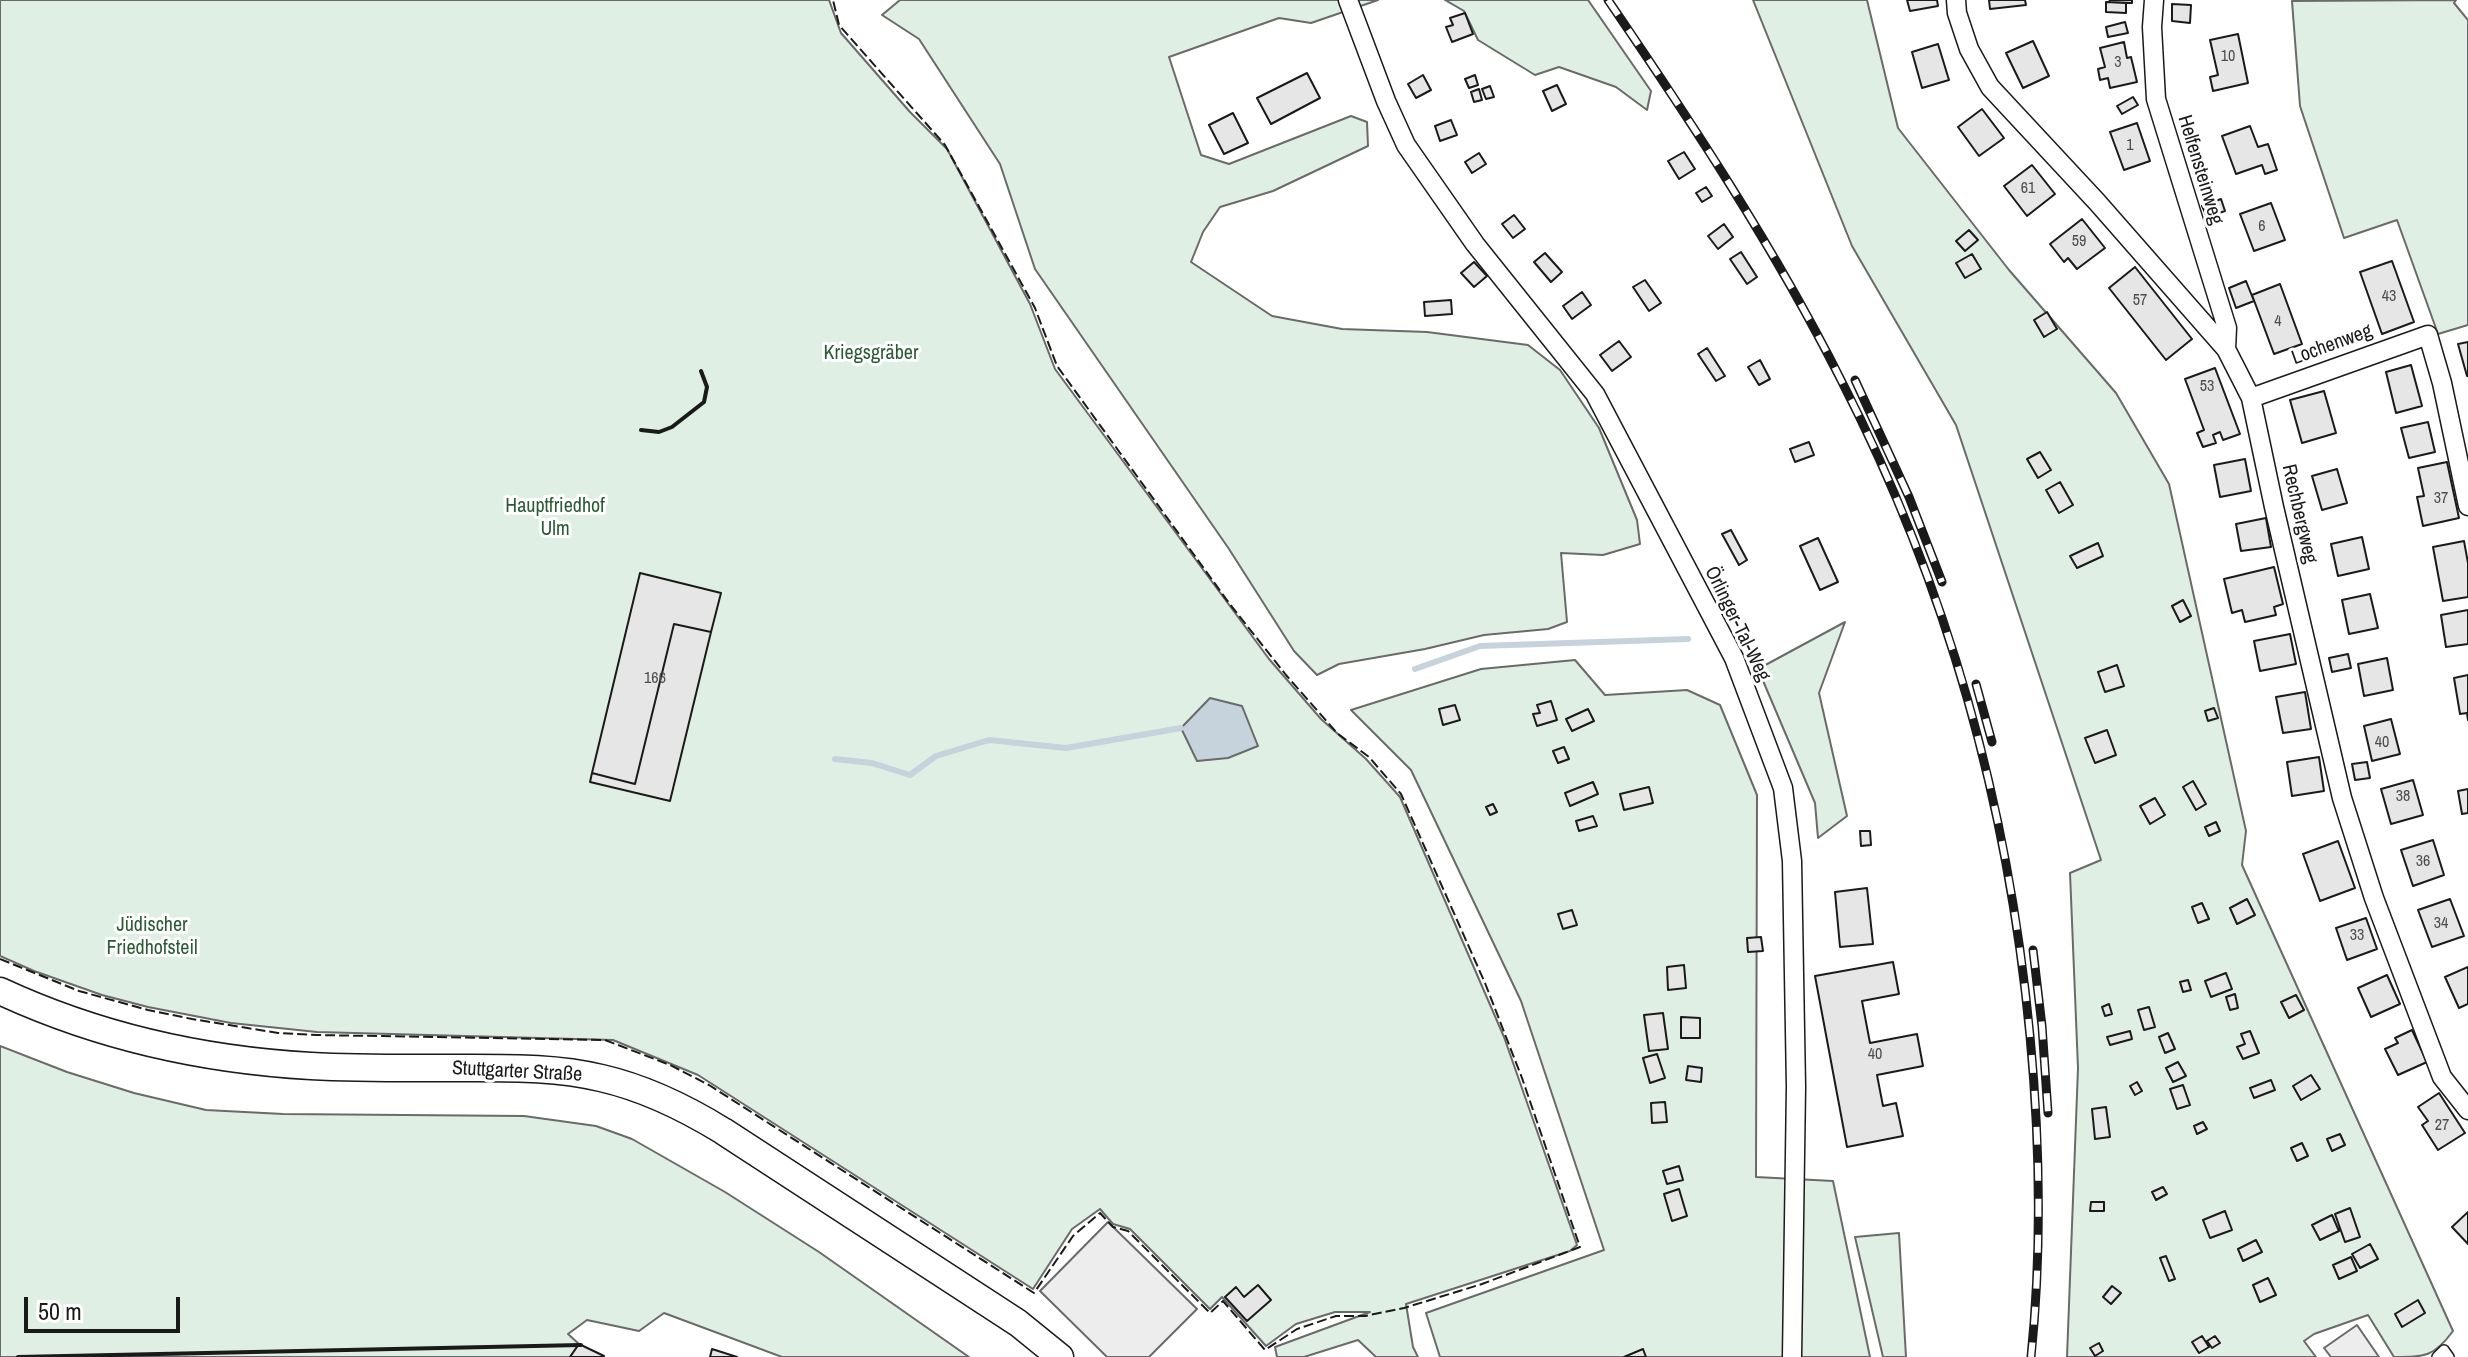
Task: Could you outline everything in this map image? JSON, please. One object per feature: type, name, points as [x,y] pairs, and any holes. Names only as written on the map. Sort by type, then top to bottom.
[{"type":"main road","name":"Stuttgarter Straße","points":[[0,991],[116,1033],[173,1048],[237,1059],[336,1067],[538,1069],[583,1074],[633,1087],[677,1104],[713,1125],[1027,1329],[1060,1357]]},
{"type":"street","name":"Örlinger-Tal-Weg","points":[[1348,0],[1406,145],[1475,244],[1595,394],[1734,658],[1783,788],[1792,861],[1796,1072],[1792,1357]]},
{"type":"street","name":"Rechbergweg","points":[[1956,0],[1969,49],[1990,87],[2097,202],[2226,349],[2251,398],[2342,798],[2374,898],[2442,1077],[2468,1110]]},
{"type":"street","name":"Helfensteinweg","points":[[2154,0],[2153,80],[2156,99],[2227,328],[2226,349]]},
{"type":"street","name":"Lochenweg","points":[[2251,398],[2428,335],[2442,383],[2468,506]]},
{"type":"green space","name":"Hauptfriedhof Ulm","points":[[0,0],[829,0],[841,33],[947,149],[1030,304],[1055,369],[1269,659],[1321,719],[1366,759],[1400,797],[1504,1037],[1577,1245],[1570,1251],[1406,1304],[1413,1347],[1418,1357],[1376,1357],[1358,1340],[1304,1357],[1277,1357],[1275,1347],[1370,1312],[1335,1312],[1296,1324],[1266,1346],[1222,1297],[1210,1309],[1130,1229],[1113,1224],[1100,1209],[1072,1229],[1033,1289],[698,1075],[613,1040],[317,1032],[231,1023],[102,995],[0,956]]},
{"type":"green space","points":[[900,0],[1378,0],[1311,23],[1279,18],[1169,57],[1201,155],[1229,164],[1351,116],[1367,122],[1368,146],[1273,191],[1220,207],[1203,232],[1191,262],[1272,316],[1342,329],[1427,332],[1528,345],[1560,370],[1599,428],[1637,520],[1640,544],[1603,555],[1561,553],[1567,622],[1548,629],[1484,635],[1339,664],[1317,675],[1294,651],[1229,549],[1035,269],[1000,164],[919,39],[882,15]]},
{"type":"green space","points":[[1445,0],[1588,0],[1651,91],[1647,110],[1616,87],[1559,67],[1535,75],[1478,40],[1464,11]]},
{"type":"green space","points":[[1753,0],[1867,0],[1898,128],[2009,270],[2116,393],[2169,484],[2246,831],[2242,865],[2453,1331],[2434,1351],[2414,1357],[2394,1357],[2368,1315],[2314,1334],[2304,1341],[2316,1357],[2067,1357],[2078,1068],[2070,873],[2101,860],[1956,425],[1852,246]]},
{"type":"green space","points":[[2456,0],[2454,3],[2468,20],[2468,325],[2438,334],[2397,220],[2344,238],[2300,106],[2292,1]]},
{"type":"green space","points":[[1845,622],[1819,693],[1847,816],[1818,838],[1815,803],[1758,669]]},
{"type":"green space","points":[[1575,660],[1605,695],[1687,690],[1720,705],[1757,795],[1756,1177],[1833,1181],[1870,1357],[1440,1357],[1426,1313],[1604,1250],[1521,1001],[1411,770],[1351,710],[1481,669]]},
{"type":"green space","points":[[0,1046],[134,1093],[206,1110],[283,1114],[524,1116],[596,1126],[632,1139],[725,1192],[819,1252],[969,1357],[782,1357],[664,1313],[639,1331],[587,1320],[568,1334],[579,1344],[570,1357],[0,1357]]},
{"type":"green space","points":[[1899,1233],[1906,1357],[1883,1357],[1855,1237]]},
{"type":"shaded area","points":[[1210,698],[1242,706],[1258,746],[1228,758],[1197,761],[1181,728]]},
{"type":"shaded area","points":[[1108,1222],[1197,1309],[1149,1357],[1107,1357],[1040,1291]]},
{"type":"shaded area","points":[[2357,1325],[2379,1357],[2331,1357],[2324,1348]]},
{"type":"building","points":[[1907,0],[1937,0],[1938,6],[1910,11]]},
{"type":"building","points":[[1989,0],[2025,0],[2026,5],[1990,9]]},
{"type":"building","points":[[2132,0],[2132,3],[2109,2]]},
{"type":"building","points":[[2106,2],[2126,3],[2126,13],[2106,12]]},
{"type":"building","points":[[2172,4],[2191,5],[2190,23],[2172,21]]},
{"type":"building","points":[[1465,13],[1473,34],[1452,42],[1446,27],[1453,25],[1450,18]]},
{"type":"building","points":[[2125,22],[2128,33],[2108,37],[2106,27]]},
{"type":"building","points":[[2238,34],[2248,83],[2213,91],[2210,77],[2218,75],[2210,40]]},
{"type":"building","points":[[2033,41],[2049,76],[2023,88],[2006,53]]},
{"type":"building","points":[[2124,42],[2137,82],[2110,88],[2108,78],[2100,80],[2098,69],[2105,67],[2100,48]]},
{"type":"building","points":[[1938,44],[1949,80],[1922,88],[1912,52]]},
{"type":"building","points":[[1307,73],[1320,98],[1271,124],[1257,98]]},
{"type":"building","points":[[1423,75],[1431,90],[1416,98],[1408,84]]},
{"type":"building","points":[[1475,75],[1478,85],[1469,88],[1465,79]]},
{"type":"building","points":[[1557,85],[1566,104],[1552,111],[1543,91]]},
{"type":"building","points":[[1490,86],[1494,97],[1486,99],[1482,89]]},
{"type":"building","points":[[1479,89],[1482,100],[1474,102],[1471,92]]},
{"type":"building","points":[[2133,97],[2138,105],[2122,114],[2117,106]]},
{"type":"building","points":[[1982,109],[2004,138],[1979,156],[1958,127]]},
{"type":"building","points":[[1233,113],[1248,143],[1224,154],[1209,125]]},
{"type":"building","points":[[1451,120],[1457,135],[1440,141],[1435,126]]},
{"type":"building","points":[[2137,123],[2150,161],[2124,170],[2110,132]]},
{"type":"building","points":[[2250,126],[2258,147],[2268,144],[2277,170],[2265,174],[2262,165],[2236,174],[2222,136]]},
{"type":"building","points":[[1684,152],[1695,169],[1679,179],[1668,161]]},
{"type":"building","points":[[1479,153],[1486,164],[1472,173],[1465,162]]},
{"type":"building","points":[[2032,165],[2055,194],[2027,216],[2004,186]]},
{"type":"building","points":[[1706,187],[1712,196],[1702,202],[1696,193]]},
{"type":"building","points":[[2221,199],[2225,211],[2207,217],[2202,206]]},
{"type":"building","points":[[2271,203],[2285,240],[2254,251],[2240,214]]},
{"type":"building","points":[[1514,215],[1525,229],[1513,238],[1502,224]]},
{"type":"building","points":[[2082,219],[2105,248],[2077,269],[2068,258],[2064,262],[2050,244]]},
{"type":"building","points":[[1724,224],[1733,237],[1718,249],[1708,236]]},
{"type":"building","points":[[1969,230],[1978,240],[1965,251],[1956,241]]},
{"type":"building","points":[[1741,252],[1757,277],[1747,284],[1730,259]]},
{"type":"building","points":[[1545,253],[1562,272],[1551,282],[1534,262]]},
{"type":"building","points":[[1972,254],[1981,269],[1965,278],[1956,263]]},
{"type":"building","points":[[2392,261],[2414,322],[2382,334],[2360,272]]},
{"type":"building","points":[[1474,262],[1487,276],[1474,287],[1461,273]]},
{"type":"building","points":[[2135,267],[2192,339],[2166,360],[2109,288]]},
{"type":"building","points":[[1645,280],[1661,303],[1649,311],[1633,287]]},
{"type":"building","points":[[2246,281],[2254,301],[2236,308],[2229,288]]},
{"type":"building","points":[[2280,284],[2302,344],[2274,354],[2252,295]]},
{"type":"building","points":[[1582,292],[1591,305],[1572,319],[1563,306]]},
{"type":"building","points":[[1451,300],[1452,314],[1425,316],[1424,302]]},
{"type":"building","points":[[2047,312],[2057,329],[2044,337],[2034,320]]},
{"type":"building","points":[[1619,341],[1631,357],[1612,371],[1600,355]]},
{"type":"building","points":[[2468,342],[2468,376],[2467,376],[2458,344]]},
{"type":"building","points":[[1707,348],[1725,376],[1716,381],[1698,354]]},
{"type":"building","points":[[1760,360],[1770,379],[1759,385],[1748,367]]},
{"type":"building","points":[[2411,365],[2422,406],[2396,413],[2386,372]]},
{"type":"building","points":[[2215,368],[2240,434],[2223,440],[2220,432],[2213,435],[2216,443],[2203,447],[2197,433],[2204,430],[2185,379]]},
{"type":"building","points":[[2324,391],[2336,433],[2302,443],[2290,400]]},
{"type":"building","points":[[2428,422],[2435,452],[2409,458],[2401,428]]},
{"type":"building","points":[[1809,442],[1814,455],[1795,462],[1790,449]]},
{"type":"building","points":[[2040,452],[2051,470],[2038,478],[2027,459]]},
{"type":"building","points":[[2245,459],[2251,491],[2220,497],[2214,465]]},
{"type":"building","points":[[2447,462],[2459,518],[2423,526],[2417,497],[2424,496],[2418,468]]},
{"type":"building","points":[[2337,469],[2347,503],[2322,510],[2312,476]]},
{"type":"building","points":[[2060,482],[2073,505],[2059,513],[2046,490]]},
{"type":"building","points":[[2266,518],[2271,547],[2241,551],[2236,524]]},
{"type":"building","points":[[1731,530],[1747,560],[1739,565],[1722,534]]},
{"type":"building","points":[[2362,537],[2369,569],[2338,576],[2331,544]]},
{"type":"building","points":[[1818,538],[1838,582],[1820,590],[1800,546]]},
{"type":"building","points":[[2464,541],[2468,563],[2468,597],[2443,601],[2433,547]]},
{"type":"building","points":[[2098,543],[2103,556],[2077,568],[2070,556]]},
{"type":"building","points":[[2274,567],[2283,604],[2274,607],[2276,615],[2245,622],[2242,610],[2232,613],[2224,579]]},
{"type":"building","points":[[640,573],[721,593],[711,632],[674,624],[635,784],[592,773]]},
{"type":"building","points":[[2370,594],[2378,628],[2349,634],[2342,600]]},
{"type":"building","points":[[2183,600],[2191,616],[2180,622],[2172,606]]},
{"type":"building","points":[[2468,610],[2468,644],[2446,647],[2441,615]]},
{"type":"building","points":[[674,624],[711,632],[670,801],[590,782],[592,773],[635,784]]},
{"type":"building","points":[[2290,634],[2296,664],[2260,671],[2254,641]]},
{"type":"building","points":[[2348,654],[2351,668],[2332,672],[2329,658]]},
{"type":"building","points":[[2387,658],[2393,690],[2364,696],[2358,664]]},
{"type":"building","points":[[2117,665],[2124,686],[2105,692],[2098,672]]},
{"type":"building","points":[[2468,675],[2468,720],[2467,713],[2460,714],[2454,678]]},
{"type":"building","points":[[2305,692],[2311,729],[2283,733],[2276,697]]},
{"type":"building","points":[[1551,701],[1557,720],[1537,726],[1533,714],[1540,713],[1537,705]]},
{"type":"building","points":[[1455,705],[1460,720],[1443,725],[1439,709]]},
{"type":"building","points":[[2214,708],[2218,718],[2208,721],[2205,711]]},
{"type":"building","points":[[1588,709],[1594,721],[1572,731],[1566,719]]},
{"type":"building","points":[[2391,719],[2400,754],[2372,761],[2364,726]]},
{"type":"building","points":[[2107,730],[2116,755],[2095,763],[2085,738]]},
{"type":"building","points":[[1564,747],[1569,759],[1558,763],[1553,751]]},
{"type":"building","points":[[2319,757],[2324,791],[2292,796],[2287,762]]},
{"type":"building","points":[[2367,762],[2370,778],[2355,780],[2352,764]]},
{"type":"building","points":[[2413,780],[2423,815],[2391,824],[2381,789]]},
{"type":"building","points":[[2193,781],[2206,804],[2196,810],[2183,787]]},
{"type":"building","points":[[1593,782],[1598,794],[1570,806],[1565,793]]},
{"type":"building","points":[[1649,787],[1653,803],[1624,810],[1620,794]]},
{"type":"building","points":[[2468,789],[2468,813],[2462,814],[2458,791]]},
{"type":"building","points":[[2155,798],[2165,815],[2150,824],[2140,806]]},
{"type":"building","points":[[1493,804],[1497,812],[1490,815],[1486,807]]},
{"type":"building","points":[[1593,816],[1597,826],[1579,831],[1576,821]]},
{"type":"building","points":[[2216,822],[2220,831],[2209,836],[2205,827]]},
{"type":"building","points":[[1860,831],[1870,831],[1871,845],[1861,846]]},
{"type":"building","points":[[2433,840],[2444,875],[2413,886],[2401,850]]},
{"type":"building","points":[[2338,841],[2355,888],[2320,901],[2303,854]]},
{"type":"building","points":[[1867,888],[1873,944],[1840,947],[1835,892]]},
{"type":"building","points":[[2247,899],[2255,915],[2237,924],[2230,908]]},
{"type":"building","points":[[2450,899],[2464,936],[2432,947],[2418,910]]},
{"type":"building","points":[[2202,903],[2209,919],[2198,923],[2192,907]]},
{"type":"building","points":[[1572,910],[1577,925],[1563,929],[1558,914]]},
{"type":"building","points":[[2366,918],[2377,949],[2347,960],[2336,928]]},
{"type":"building","points":[[1761,937],[1763,951],[1748,952],[1747,938]]},
{"type":"building","points":[[1893,962],[1899,994],[1862,1001],[1870,1043],[1917,1034],[1923,1066],[1877,1075],[1883,1106],[1896,1103],[1903,1136],[1847,1147],[1815,976]]},
{"type":"building","points":[[1684,965],[1686,988],[1668,990],[1667,967]]},
{"type":"building","points":[[2468,967],[2468,1004],[2459,1008],[2445,977]]},
{"type":"building","points":[[2226,973],[2232,989],[2211,997],[2205,981]]},
{"type":"building","points":[[2387,975],[2400,1004],[2371,1017],[2358,988]]},
{"type":"building","points":[[2188,980],[2191,990],[2183,992],[2180,982]]},
{"type":"building","points":[[2235,994],[2238,1008],[2230,1010],[2226,997]]},
{"type":"building","points":[[2296,995],[2304,1010],[2289,1018],[2281,1002]]},
{"type":"building","points":[[2109,1004],[2112,1014],[2105,1016],[2102,1007]]},
{"type":"building","points":[[2149,1007],[2155,1027],[2144,1030],[2138,1010]]},
{"type":"building","points":[[1663,1013],[1668,1049],[1649,1051],[1644,1015]]},
{"type":"building","points":[[1681,1017],[1700,1018],[1700,1038],[1681,1038]]},
{"type":"building","points":[[2412,1030],[2427,1062],[2398,1075],[2385,1049],[2398,1043],[2395,1038]]},
{"type":"building","points":[[2130,1031],[2132,1039],[2110,1045],[2107,1037]]},
{"type":"building","points":[[2250,1031],[2259,1053],[2243,1059],[2237,1047],[2245,1044],[2241,1034]]},
{"type":"building","points":[[2168,1033],[2175,1049],[2165,1053],[2159,1037]]},
{"type":"building","points":[[1657,1054],[1665,1078],[1650,1083],[1643,1058]]},
{"type":"building","points":[[2178,1062],[2186,1076],[2173,1082],[2166,1068]]},
{"type":"building","points":[[1688,1066],[1702,1068],[1701,1082],[1686,1080]]},
{"type":"building","points":[[2311,1075],[2320,1089],[2301,1100],[2293,1086]]},
{"type":"building","points":[[2271,1080],[2275,1090],[2254,1098],[2250,1088]]},
{"type":"building","points":[[2137,1082],[2142,1091],[2135,1095],[2130,1086]]},
{"type":"building","points":[[2183,1085],[2190,1105],[2177,1109],[2170,1089]]},
{"type":"building","points":[[2439,1093],[2465,1133],[2438,1150],[2422,1125],[2428,1121],[2418,1107]]},
{"type":"building","points":[[1665,1102],[1667,1122],[1652,1123],[1651,1103]]},
{"type":"building","points":[[2106,1107],[2110,1137],[2095,1139],[2092,1109]]},
{"type":"building","points":[[2203,1122],[2207,1129],[2197,1134],[2194,1126]]},
{"type":"building","points":[[2340,1134],[2345,1145],[2332,1151],[2327,1139]]},
{"type":"building","points":[[2302,1143],[2308,1156],[2297,1161],[2291,1148]]},
{"type":"building","points":[[1679,1166],[1683,1180],[1667,1184],[1663,1171]]},
{"type":"building","points":[[2163,1187],[2167,1194],[2156,1200],[2152,1192]]},
{"type":"building","points":[[1679,1189],[1687,1216],[1672,1221],[1664,1194]]},
{"type":"building","points":[[2091,1202],[2104,1202],[2104,1211],[2090,1211]]},
{"type":"building","points":[[2350,1208],[2360,1237],[2345,1242],[2335,1214]]},
{"type":"building","points":[[2225,1211],[2232,1230],[2210,1238],[2203,1220]]},
{"type":"building","points":[[2468,1212],[2468,1244],[2452,1227]]},
{"type":"building","points":[[2332,1215],[2339,1231],[2320,1240],[2312,1225]]},
{"type":"building","points":[[2256,1240],[2262,1252],[2243,1261],[2238,1249]]},
{"type":"building","points":[[2370,1244],[2378,1259],[2360,1268],[2352,1254]]},
{"type":"building","points":[[2166,1256],[2175,1279],[2169,1281],[2160,1258]]},
{"type":"building","points":[[2351,1257],[2357,1271],[2339,1279],[2333,1265]]},
{"type":"building","points":[[2268,1278],[2276,1295],[2260,1302],[2253,1285]]},
{"type":"building","points":[[1258,1285],[1271,1300],[1247,1321],[1225,1297],[1236,1287],[1244,1297]]},
{"type":"building","points":[[2112,1286],[2121,1293],[2111,1304],[2103,1297]]},
{"type":"building","points":[[2418,1300],[2425,1313],[2402,1327],[2395,1314]]},
{"type":"building","points":[[2202,1336],[2209,1347],[2199,1353],[2192,1342]]},
{"type":"building","points":[[2215,1336],[2220,1343],[2212,1348],[2207,1341]]},
{"type":"building","points":[[2099,1343],[2103,1351],[2095,1356],[2090,1348]]},
{"type":"building","points":[[579,1344],[604,1356],[570,1357]]},
{"type":"building","points":[[712,1349],[737,1357],[710,1357]]},
{"type":"building","points":[[1643,1349],[1646,1357],[1624,1357]]},
{"type":"waterway","points":[[1415,669],[1480,646],[1688,639]]},
{"type":"waterway","points":[[835,759],[872,763],[910,775],[936,756],[989,740],[1066,748],[1181,728]]},
{"type":"railway","points":[[1608,0],[1731,186],[1815,331],[1879,458],[1942,618],[1989,781],[2020,950],[2036,1116],[2037,1277],[2031,1357]]},
{"type":"railway","points":[[1855,380],[1909,497],[1942,582]]},
{"type":"railway","points":[[1976,684],[1992,742]]},
{"type":"railway","points":[[2033,950],[2048,1113]]},
{"type":"fence","points":[[0,959],[79,991],[148,1010],[278,1033],[605,1040],[670,1065],[709,1085],[1034,1293],[1073,1236],[1100,1213],[1113,1227],[1128,1231],[1210,1313],[1223,1301],[1265,1350],[1297,1329],[1336,1316],[1365,1316],[1404,1308],[1482,1284],[1580,1247],[1522,1078],[1485,983],[1401,794],[1369,757],[1337,733],[1286,675],[1229,603],[1057,366],[1035,308],[945,145],[839,25],[833,0]]},
{"type":"wall","points":[[641,430],[659,432],[672,427],[704,402],[707,387],[701,371]]},
{"type":"wall","points":[[18,1357],[581,1345]]},
{"type":"park label","name":"Kriegsgräber","points":[[871,354]]},
{"type":"park label","name":"Jüdischer Friedhofsteil","points":[[152,938]]}]
